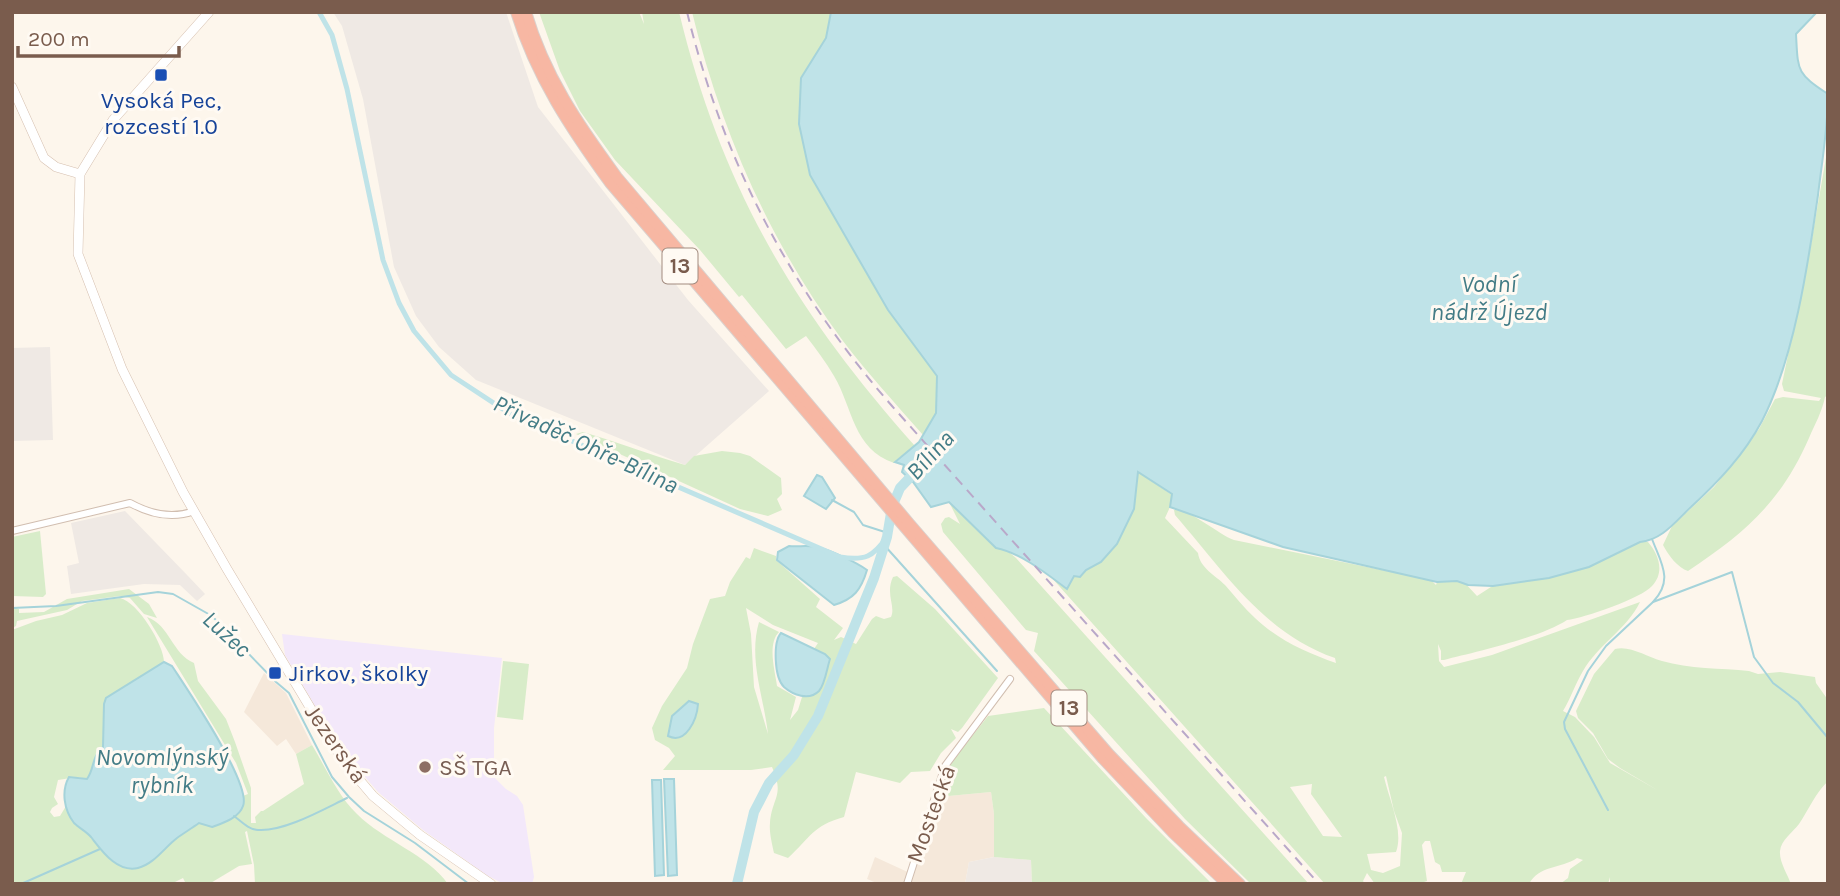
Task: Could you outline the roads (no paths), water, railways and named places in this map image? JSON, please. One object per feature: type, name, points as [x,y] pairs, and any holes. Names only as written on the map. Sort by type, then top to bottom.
[{"type":"highway","name":"13","points":[[516,12],[531,54],[554,102],[610,183],[1129,789],[1227,884]]},
{"type":"highway","name":"13","points":[[526,12],[532,32],[562,98],[577,124],[617,177],[909,523],[1109,754],[1240,884]]},
{"type":"street","points":[[12,87],[44,158],[56,167],[80,174],[113,120],[209,12]]},
{"type":"street","name":"Jezerská","points":[[80,174],[78,254],[122,369],[183,492],[319,722],[356,776],[401,821],[491,884]]},
{"type":"street","points":[[12,531],[130,503],[140,509],[172,516],[194,511]]},
{"type":"street","name":"Mostecká","points":[[906,884],[945,766],[1010,679]]},
{"type":"water","name":"Vodní nádrž Újezd","points":[[831,12],[1817,12],[1796,34],[1799,64],[1804,76],[1828,94],[1825,144],[1810,251],[1798,311],[1773,396],[1762,421],[1739,457],[1668,529],[1655,538],[1640,542],[1589,567],[1549,578],[1493,586],[1468,585],[1457,581],[1437,582],[1283,547],[1170,507],[1172,494],[1138,472],[1134,509],[1117,544],[1101,562],[1086,570],[1080,577],[1074,576],[1067,589],[1024,559],[996,548],[949,502],[931,507],[902,472],[904,465],[895,462],[919,442],[936,413],[937,376],[888,310],[810,175],[799,124],[801,78],[826,38]]},
{"type":"water","points":[[817,475],[822,477],[835,498],[826,509],[804,496]]},
{"type":"water","points":[[789,546],[817,547],[867,570],[856,593],[834,605],[777,560],[778,552]]},
{"type":"water","points":[[781,633],[830,659],[823,684],[815,694],[796,694],[781,682],[776,651]]},
{"type":"water","name":"Novomlýnský rybník","points":[[164,662],[172,666],[228,758],[238,778],[243,806],[234,817],[221,824],[212,827],[199,823],[149,863],[130,869],[111,860],[89,835],[74,823],[64,794],[69,777],[87,779],[103,747],[106,698]]},
{"type":"water","points":[[689,701],[698,704],[689,729],[680,737],[668,736],[672,716]]},
{"type":"water","points":[[664,779],[674,779],[677,875],[668,876]]},
{"type":"water","points":[[652,780],[661,780],[664,875],[655,876]]},
{"type":"waterway","name":"Přivaděč Ohře-Bílina","points":[[319,12],[332,35],[347,89],[383,260],[399,303],[414,331],[451,375],[512,415],[840,557],[868,556],[887,537]]},
{"type":"waterway","name":"Bílina","points":[[737,884],[754,812],[769,783],[794,755],[818,716],[874,578],[887,537],[892,507],[900,488],[917,470]]},
{"type":"waterway","points":[[832,500],[854,512],[863,525],[888,533]]},
{"type":"waterway","points":[[1652,539],[1664,571],[1663,586],[1653,602],[1732,572],[1754,657],[1773,683],[1798,702],[1828,738]]},
{"type":"waterway","points":[[885,546],[997,671]]},
{"type":"waterway","name":"Lužec","points":[[12,608],[56,606],[158,592],[173,594],[212,616],[289,693],[332,777],[349,797],[364,811],[415,843],[469,884]]},
{"type":"waterway","points":[[1608,810],[1565,729],[1564,722],[1588,671],[1606,646],[1653,602]]},
{"type":"waterway","points":[[234,816],[251,828],[268,830],[304,819],[347,798]]},
{"type":"waterway","points":[[21,884],[100,849]]},
{"type":"railway","points":[[687,12],[720,121],[741,172],[792,270],[855,362],[1319,884]]},
{"type":"place","name":"Vysoká Pec, rozcestí 1.0","points":[[161,75]]},
{"type":"place","name":"Jirkov, školky","points":[[275,673]]},
{"type":"place","name":"SŠ TGA","points":[[425,767]]}]
